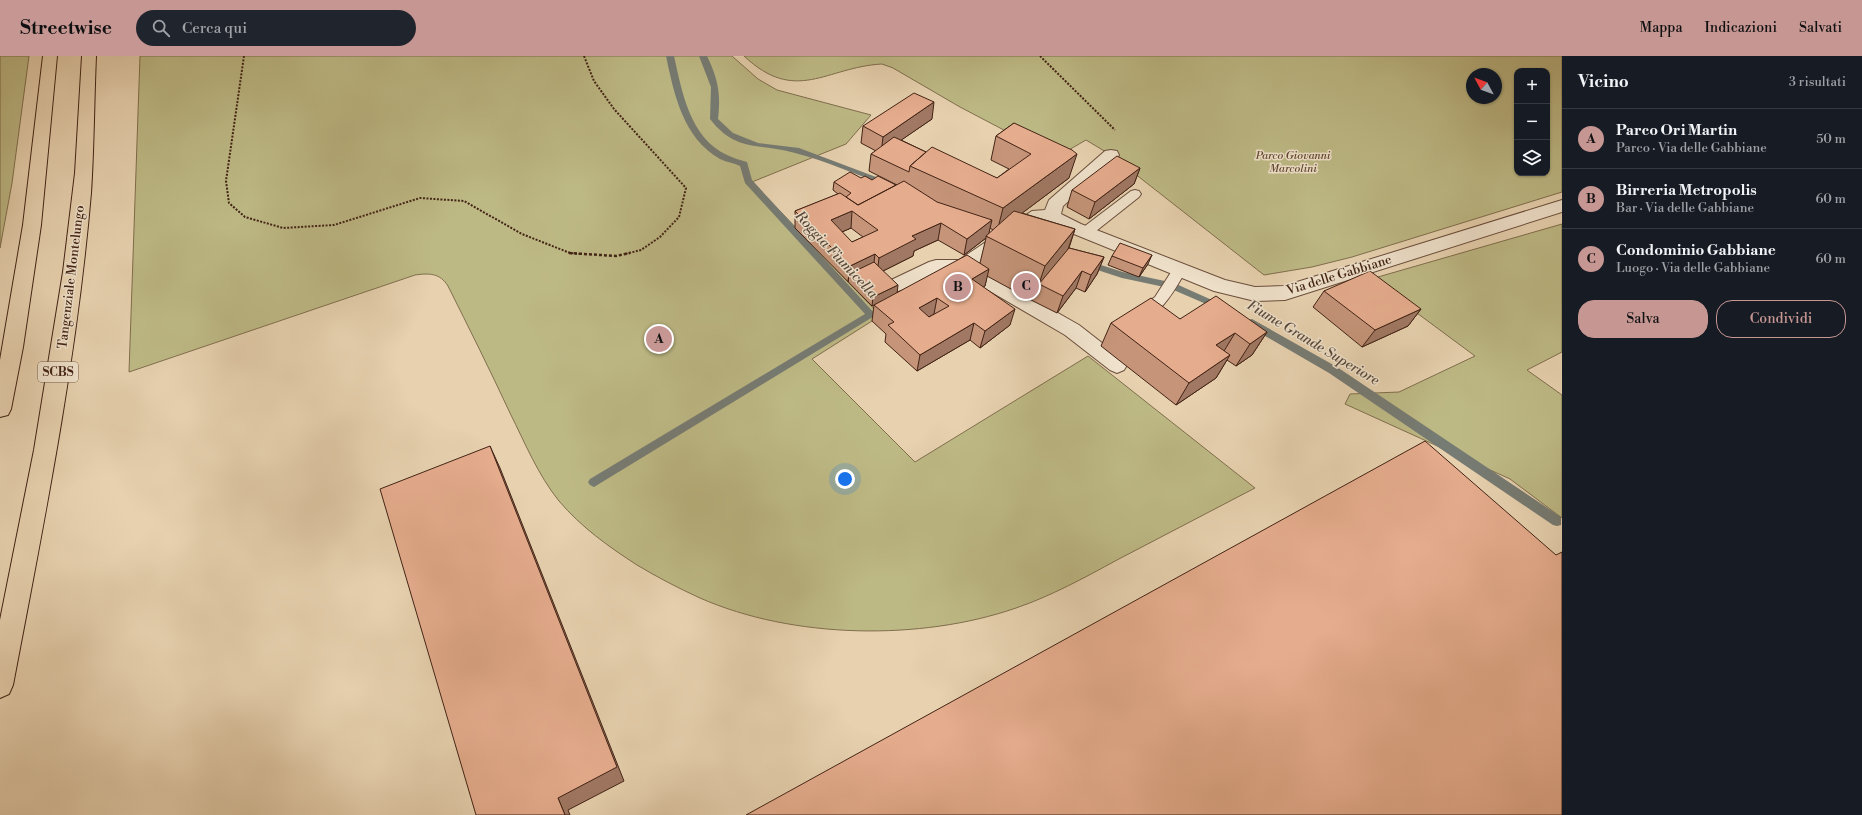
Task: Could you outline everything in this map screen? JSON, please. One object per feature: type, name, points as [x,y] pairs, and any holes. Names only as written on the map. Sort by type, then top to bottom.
[{"type":"highway","points":[[0,410],[32,225],[50,56]]},
{"type":"highway","name":"Tangenziale Montelungo","points":[[0,685],[40,484],[64,333],[80,211],[89,56]]},
{"type":"street","points":[[963,267],[994,244],[1038,215],[1052,216],[1055,204],[1111,156]]},
{"type":"street","name":"Via delle Gabbiane","points":[[1052,216],[1086,232],[1221,286],[1255,294],[1285,293],[1562,206]]},
{"type":"street","points":[[896,286],[936,266],[963,267],[1072,330],[1117,365]]},
{"type":"lane","points":[[1086,232],[1135,194]]},
{"type":"lane","points":[[1140,315],[1160,301],[1180,269]]},
{"type":"path","points":[[244,56],[226,181],[229,203],[245,217],[283,228],[334,225],[420,198],[464,201],[522,234],[570,253],[616,256],[641,250],[660,237],[679,217],[686,188],[614,109],[594,81],[584,56]]},
{"type":"path","points":[[1040,56],[1116,130],[1115,150],[1111,156]]},
{"type":"green space","points":[[0,56],[29,56],[12,183],[0,248]]},
{"type":"green space","points":[[140,56],[732,56],[758,79],[777,90],[871,115],[846,144],[752,182],[878,313],[872,321],[812,359],[915,462],[1088,356],[1255,488],[1055,592],[1016,608],[979,619],[940,626],[899,630],[857,631],[816,628],[775,622],[736,612],[700,598],[637,565],[586,528],[559,501],[551,491],[532,458],[448,286],[438,276],[429,274],[415,275],[129,372]]},
{"type":"green space","name":"Parco Giovanni Marcolini","points":[[744,56],[1562,56],[1562,192],[1352,257],[1312,267],[1264,275],[1111,155],[1086,140],[1067,151],[1040,149],[960,107],[893,68],[882,64],[862,67],[812,80],[796,81],[780,78],[763,71]]},
{"type":"green space","points":[[1562,224],[1562,352],[1527,370],[1562,395],[1562,518],[1510,479],[1345,404],[1350,394],[1399,392],[1475,356],[1371,279]]},
{"type":"building","points":[[914,93],[934,102],[883,137],[863,126]]},
{"type":"building","points":[[1014,123],[1072,150],[1077,154],[1003,208],[910,166],[932,147],[997,178],[1031,154],[996,136]]},
{"type":"building","points":[[894,137],[926,152],[910,166],[909,172],[871,154]]},
{"type":"building","points":[[1117,156],[1140,168],[1095,202],[1072,190]]},
{"type":"building","points":[[850,172],[861,178],[865,176],[872,180],[878,176],[896,185],[858,205],[846,197],[851,193],[834,182]]},
{"type":"building","points":[[904,181],[937,202],[992,220],[967,239],[941,223],[912,236],[916,239],[879,258],[875,254],[850,266],[795,211],[840,193],[858,205]],"holes":[[[852,211],[878,230],[852,242],[831,220]]]},
{"type":"building","points":[[1014,211],[1075,229],[1045,266],[986,236]]},
{"type":"building","points":[[1120,243],[1152,255],[1143,268],[1112,256]]},
{"type":"building","points":[[1069,248],[1104,257],[1091,275],[1082,271],[1063,296],[1039,284]]},
{"type":"building","points":[[967,255],[989,269],[972,279],[1015,309],[985,331],[974,323],[920,355],[888,325],[894,322],[874,305]],"holes":[[[937,298],[949,306],[929,317],[919,308]]]},
{"type":"building","points":[[874,262],[898,285],[873,297],[849,274]]},
{"type":"building","points":[[1370,271],[1421,309],[1375,330],[1324,291]]},
{"type":"building","points":[[1216,296],[1267,332],[1250,344],[1235,333],[1216,345],[1230,355],[1189,383],[1111,323],[1151,298],[1180,319]]},
{"type":"building","points":[[1425,441],[1556,555],[1562,552],[1562,815],[746,815]]},
{"type":"building","points":[[490,446],[617,767],[558,798],[565,815],[476,815],[380,489]]},
{"type":"waterway","name":"Roggia Fiumicella","points":[[594,482],[871,315],[748,181],[744,164],[723,157],[704,142],[691,124],[679,97],[670,56]]},
{"type":"waterway","name":"Fiume Grande Superiore","points":[[703,56],[714,80],[716,93],[714,119],[730,135],[757,145],[796,150],[888,183]]},
{"type":"waterway","name":"Fiume Grande Superiore","points":[[1085,263],[1122,275],[1171,285],[1220,307]]},
{"type":"waterway","name":"Fiume Grande Superiore","points":[[1252,323],[1333,370],[1557,521]]},
{"type":"place","name":"Condominio Gabbiane","points":[[1026,286]]},
{"type":"place","name":"Birreria Metropolis","points":[[958,287]]},
{"type":"place","name":"Parco Ori Martin","points":[[659,339]]}]
